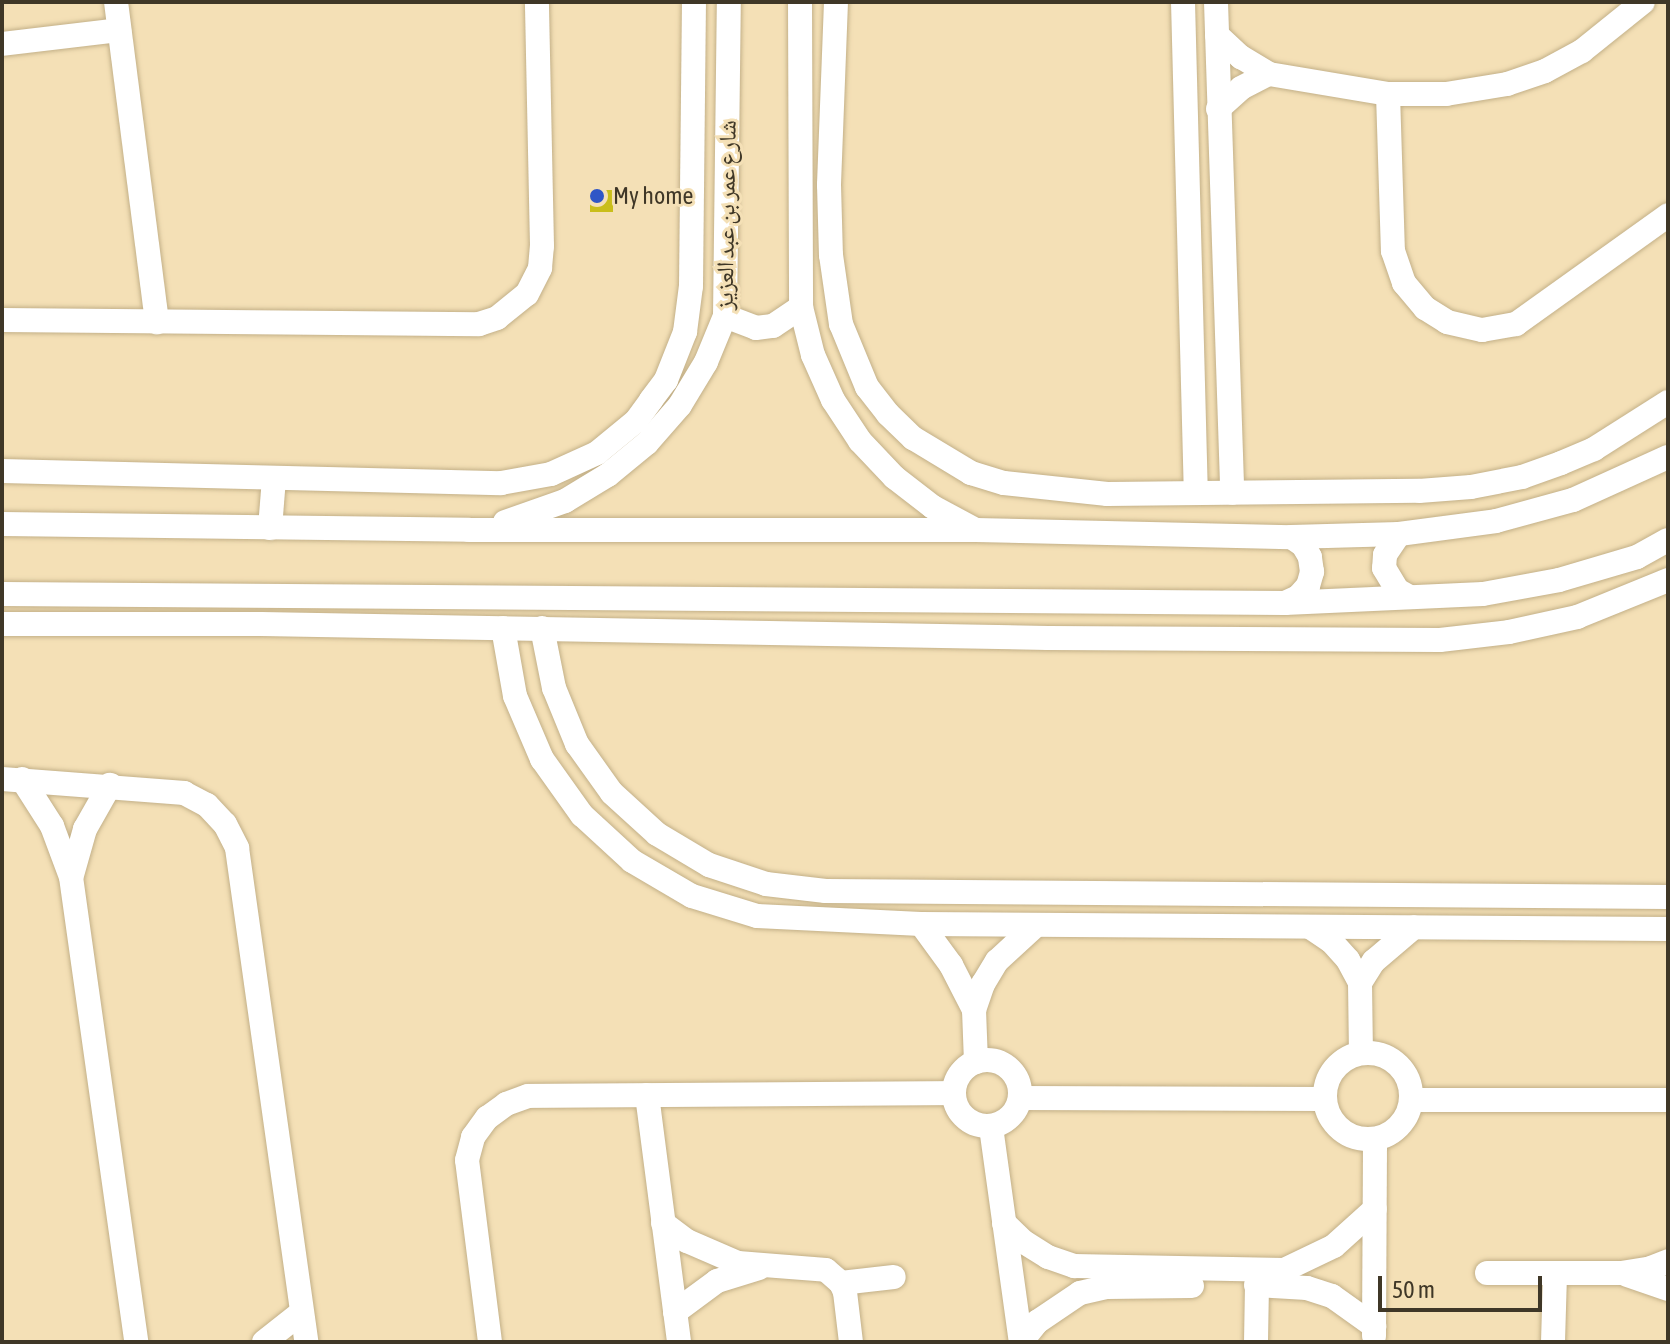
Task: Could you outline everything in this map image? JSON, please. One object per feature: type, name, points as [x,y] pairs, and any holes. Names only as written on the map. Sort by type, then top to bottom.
[{"type":"street","points":[[116,2],[157,322]]},
{"type":"street","points":[[2,320],[479,324],[514,308],[534,282],[542,246],[537,2]]},
{"type":"street","points":[[2,471],[501,483],[551,474],[597,453],[636,421],[666,380],[685,332],[691,286],[694,2]]},
{"type":"street","name":"شارع عمر بن عبد العزيز","points":[[469,530],[518,519],[565,501],[618,467],[647,443],[680,405],[706,362],[725,316],[729,2]]},
{"type":"street","points":[[800,2],[801,307],[813,355],[833,400],[860,441],[894,477],[933,507],[976,530]]},
{"type":"street","points":[[836,2],[829,185],[831,255],[841,324],[867,387],[913,438],[971,473],[1004,483],[1107,494],[1419,491],[1471,487],[1522,477],[1594,449],[1668,402]]},
{"type":"street","points":[[1183,2],[1196,493]]},
{"type":"street","points":[[1216,2],[1232,493]]},
{"type":"street","points":[[1217,35],[1241,57],[1269,74],[1388,94],[1478,90],[1545,71],[1582,51],[1643,2]]},
{"type":"street","points":[[2,44],[119,30]]},
{"type":"street","points":[[1218,109],[1241,88],[1269,74]]},
{"type":"street","points":[[1388,94],[1393,251],[1404,283],[1425,308],[1447,322],[1482,330],[1516,324],[1668,215]]},
{"type":"street","points":[[799,186],[829,185]]},
{"type":"street","points":[[690,216],[727,216]]},
{"type":"street","points":[[725,316],[740,324],[765,327],[789,319],[801,307]]},
{"type":"street","points":[[2,524],[469,530],[976,530],[1291,537],[1399,534],[1496,521],[1573,500],[1668,457]]},
{"type":"street","points":[[270,528],[274,478]]},
{"type":"street","points":[[1399,534],[1390,543],[1384,568],[1397,590],[1408,596]]},
{"type":"street","points":[[1285,603],[1298,597],[1308,586],[1312,572],[1310,557],[1303,545],[1291,537]]},
{"type":"street","points":[[2,594],[259,593],[1285,603],[1483,594],[1559,580],[1637,557],[1668,540]]},
{"type":"street","points":[[2,624],[261,624],[1440,640],[1509,632],[1577,617],[1668,580]]},
{"type":"street","points":[[259,593],[261,624]]},
{"type":"street","points":[[731,631],[732,598]]},
{"type":"street","points":[[503,628],[515,696],[542,759],[582,815],[632,861],[692,896],[757,916],[921,924],[1668,929]]},
{"type":"street","points":[[542,628],[554,688],[577,744],[612,793],[657,834],[683,850],[723,871],[766,884],[826,891],[1668,897]]},
{"type":"street","points":[[12,779],[184,793],[216,815],[237,848],[306,1342]]},
{"type":"street","points":[[12,779],[52,826],[71,877],[136,1342]]},
{"type":"street","points":[[71,877],[85,829],[110,785]]},
{"type":"street","points":[[921,924],[951,965],[974,1010],[976,1062]]},
{"type":"street","points":[[974,1010],[997,961],[1036,925]]},
{"type":"street","points":[[1310,927],[1331,941],[1348,960],[1360,983],[1361,1053]]},
{"type":"street","points":[[1360,983],[1374,961],[1414,927]]},
{"type":"street","points":[[1361,1053],[1391,1059],[1410,1084],[1411,1100],[1400,1125],[1375,1139],[1355,1138],[1337,1127],[1324,1099],[1334,1069],[1361,1053]]},
{"type":"street","points":[[976,1062],[1004,1065],[1017,1079],[1020,1098],[1007,1120],[991,1127],[968,1122],[955,1104],[953,1093],[958,1077],[976,1062]]},
{"type":"street","points":[[490,1342],[467,1184],[467,1160],[473,1137],[487,1118],[506,1104],[528,1096],[953,1093]]},
{"type":"street","points":[[647,1095],[679,1342]]},
{"type":"street","points":[[1020,1098],[1324,1099]]},
{"type":"street","points":[[1411,1100],[1668,1100]]},
{"type":"street","points":[[991,1127],[1021,1342]]},
{"type":"street","points":[[1374,1334],[1375,1139]]},
{"type":"street","points":[[1004,1223],[1024,1242],[1048,1257],[1074,1266],[1284,1270],[1334,1246],[1375,1209]]},
{"type":"street","points":[[663,1223],[711,1254],[765,1267],[817,1266],[841,1283],[894,1277]]},
{"type":"street","points":[[1487,1273],[1621,1273],[1651,1268],[1668,1261]]},
{"type":"street","points":[[675,1312],[717,1281],[765,1267]]},
{"type":"street","points":[[1553,1342],[1555,1273]]},
{"type":"street","points":[[1621,1273],[1668,1289]]},
{"type":"street","points":[[841,1283],[851,1342]]},
{"type":"street","points":[[1021,1342],[1037,1322],[1080,1293],[1107,1287],[1257,1285],[1307,1288],[1332,1296],[1374,1334]]},
{"type":"street","points":[[1256,1342],[1257,1285]]},
{"type":"street","points":[[264,1342],[302,1312]]},
{"type":"building","name":"My home","points":[[590,190],[613,190],[613,212],[590,212]]},
{"type":"place","name":"My home","points":[[597,196]]}]
